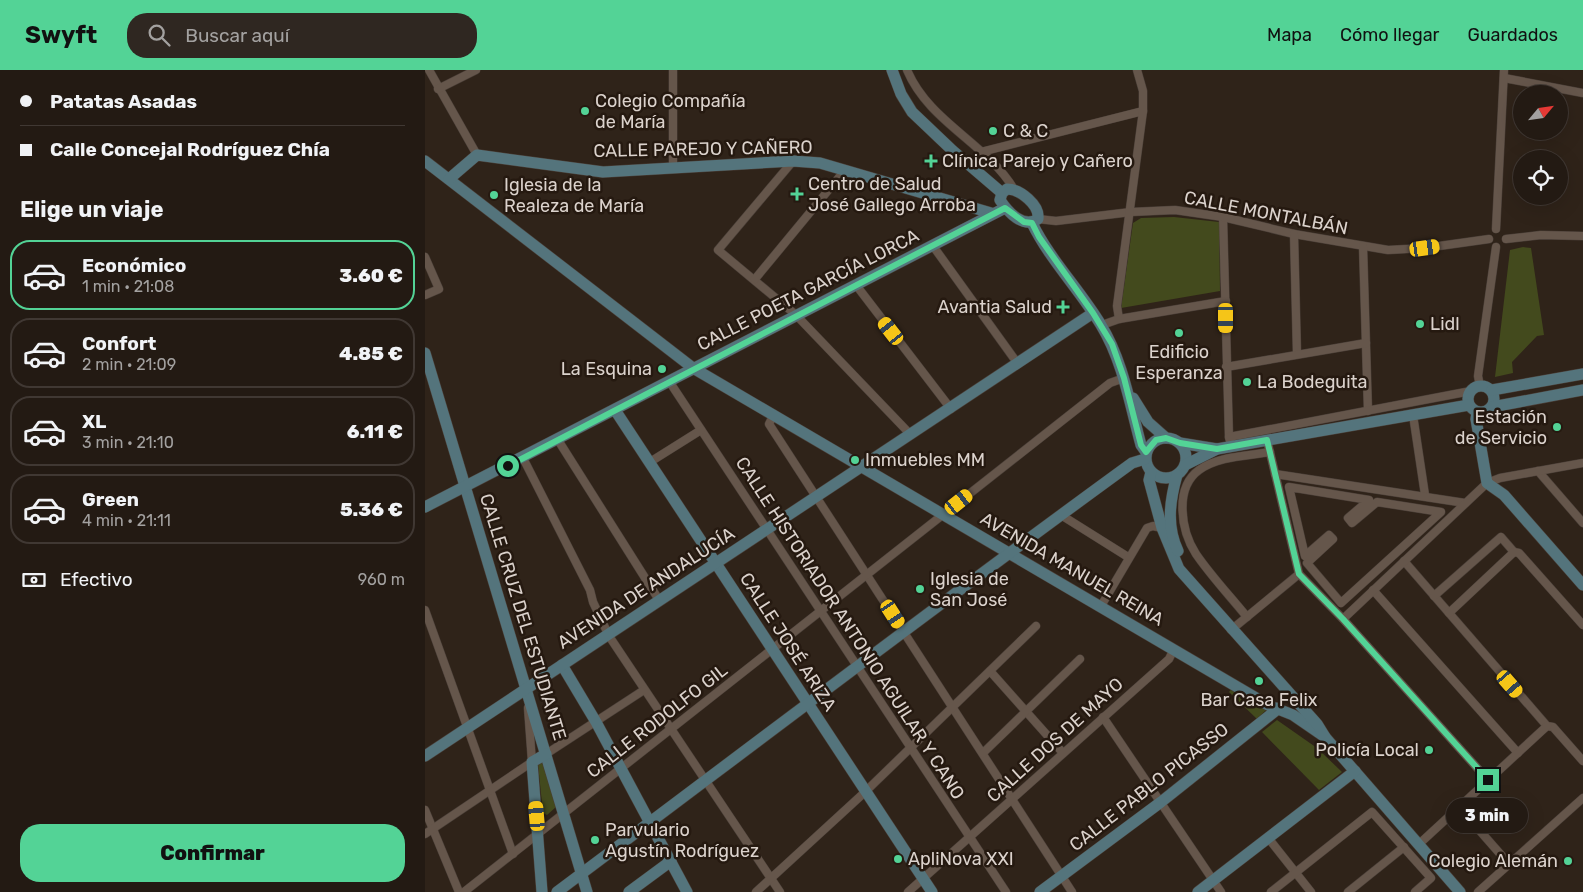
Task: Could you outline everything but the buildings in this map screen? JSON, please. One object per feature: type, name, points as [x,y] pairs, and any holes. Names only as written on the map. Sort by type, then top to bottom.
[{"type":"street","points":[[429,70],[477,155],[449,179]]},
{"type":"street","points":[[439,88],[476,70]]},
{"type":"street","points":[[673,70],[673,168]]},
{"type":"street","points":[[892,70],[901,94],[913,112],[953,152],[1002,193]]},
{"type":"street","points":[[907,70],[924,100],[1005,173],[1015,189]]},
{"type":"street","points":[[1119,319],[1117,306],[1143,111],[1143,91],[1137,70]]},
{"type":"street","points":[[1583,93],[1504,74],[1496,230],[1489,239],[1496,247],[1478,376],[1475,388],[1468,399],[1476,419],[1487,483],[1504,495],[1583,585]]},
{"type":"street","points":[[981,152],[1143,111]]},
{"type":"street","name":"CALLE PAREJO Y CAÑERO","points":[[477,155],[603,172],[793,161],[820,163],[991,213]]},
{"type":"street","name":"AVENIDA MANUEL REINA","points":[[425,161],[693,368],[1268,705],[1293,715],[1325,737]]},
{"type":"street","points":[[793,161],[718,250],[796,315],[911,434]]},
{"type":"street","points":[[755,280],[845,170]]},
{"type":"street","points":[[1035,221],[1024,222],[1005,208],[1001,200],[1002,193],[1007,189],[1015,189],[1021,192],[1035,208],[1039,214],[1035,221],[1039,237],[1102,325],[1112,344],[1124,378],[1141,445],[1151,472],[1155,476],[1167,478],[1177,475]]},
{"type":"street","name":"CALLE POETA GARCÍA LORCA","points":[[425,507],[982,221],[991,213],[1005,208]]},
{"type":"street","name":"CALLE MONTALBÁN","points":[[1035,221],[1055,221],[1131,212],[1175,210],[1223,217],[1294,234],[1399,250],[1489,239]]},
{"type":"street","points":[[1223,217],[1226,367],[1230,442]]},
{"type":"street","points":[[1496,230],[1504,233],[1506,239]]},
{"type":"street","points":[[1294,234],[1297,354]]},
{"type":"street","points":[[1496,247],[1502,245],[1506,239],[1541,235],[1583,236]]},
{"type":"street","points":[[933,246],[1018,364]]},
{"type":"street","points":[[1363,246],[1368,411]]},
{"type":"street","points":[[425,257],[439,289],[425,295]]},
{"type":"street","points":[[856,285],[951,409]]},
{"type":"street","points":[[1102,325],[1119,319],[1226,301]]},
{"type":"street","name":"AVENIDA DE ANDALUCÍA","points":[[425,756],[951,409],[1093,313]]},
{"type":"street","points":[[1226,367],[1366,343]]},
{"type":"street","name":"CALLE CRUZ DEL ESTUDIANTE","points":[[425,353],[467,487],[587,892]]},
{"type":"street","points":[[1197,589],[1176,546],[1171,523],[1170,500],[1177,475],[1185,465],[1230,442],[1475,388],[1492,390],[1583,374]]},
{"type":"street","points":[[1124,378],[1138,408],[1148,422],[1166,438],[1180,443],[1217,449]]},
{"type":"street","name":"CALLE RODOLFO GIL","points":[[464,892],[772,649],[821,613],[1110,383],[1124,378]]},
{"type":"street","name":"CALLE HISTORIADOR ANTONIO AGUILAR Y CANO","points":[[669,381],[1005,892]]},
{"type":"street","points":[[1492,390],[1495,399],[1492,407]]},
{"type":"street","points":[[1230,442],[1267,440],[1413,415],[1473,408],[1485,412],[1492,407],[1583,390]]},
{"type":"street","name":"CALLE JOSÉ ARIZA","points":[[615,410],[932,892]]},
{"type":"street","points":[[774,414],[769,424],[1073,892]]},
{"type":"street","points":[[1413,415],[1425,495]]},
{"type":"street","points":[[650,462],[701,430]]},
{"type":"street","points":[[557,892],[650,820],[857,668],[1009,552],[1132,463],[1146,456],[1156,440],[1166,438]]},
{"type":"street","points":[[558,440],[659,600]]},
{"type":"street","points":[[1267,440],[1299,574],[1343,619],[1488,780]]},
{"type":"street","points":[[1180,443],[1186,453],[1185,465]]},
{"type":"street","points":[[1247,617],[1195,553],[1185,525],[1182,496],[1187,483],[1198,470],[1215,461],[1269,452]]},
{"type":"street","points":[[523,458],[590,590],[593,602],[608,634],[643,690],[672,729],[779,892]]},
{"type":"street","points":[[1343,619],[1487,483],[1500,478],[1583,463]]},
{"type":"street","points":[[1538,471],[1583,523]]},
{"type":"street","points":[[1151,472],[1149,480],[1162,528],[1179,569],[1231,630],[1317,724],[1325,737],[1460,892]]},
{"type":"street","points":[[1275,474],[1425,495],[1465,503]]},
{"type":"street","points":[[1289,488],[1369,500],[1348,518],[1352,523],[1377,502],[1441,512],[1341,603],[1307,563],[1333,539],[1329,535],[1305,556],[1289,488]]},
{"type":"street","points":[[1061,515],[1128,557]]},
{"type":"street","points":[[1101,606],[1128,557],[1147,528],[1153,526],[1162,528]]},
{"type":"street","points":[[1434,596],[1501,537],[1514,552],[1519,553],[1583,625]]},
{"type":"street","points":[[1449,614],[1514,552]]},
{"type":"street","points":[[1404,561],[1547,726],[1553,727],[1583,761]]},
{"type":"street","points":[[1231,630],[1299,574]]},
{"type":"street","points":[[1373,590],[1518,753]]},
{"type":"street","points":[[425,610],[513,854]]},
{"type":"street","points":[[756,892],[865,792],[1036,626]]},
{"type":"street","name":"CALLE DOS DE MAYO","points":[[908,892],[1011,798],[1169,659],[1174,649]]},
{"type":"street","points":[[983,753],[1080,659]]},
{"type":"street","points":[[562,665],[650,820],[687,892]]},
{"type":"street","points":[[990,671],[1027,710],[1063,753]]},
{"type":"street","points":[[1279,708],[1281,686]]},
{"type":"street","points":[[526,689],[539,833],[542,892]]},
{"type":"street","points":[[425,834],[643,690]]},
{"type":"street","name":"CALLE PABLO PICASSO","points":[[1040,892],[1161,802],[1279,708]]},
{"type":"street","points":[[1103,717],[1221,892]]},
{"type":"street","points":[[1418,844],[1547,726]]},
{"type":"street","points":[[1198,892],[1355,771]]},
{"type":"street","points":[[1478,892],[1583,798]]},
{"type":"street","points":[[1459,807],[1509,864]]},
{"type":"street","points":[[425,810],[459,892]]},
{"type":"street","points":[[1271,892],[1372,812],[1431,878],[1415,892]]},
{"type":"street","points":[[1269,839],[1311,892]]},
{"type":"street","points":[[1348,892],[1404,847]]},
{"type":"street","points":[[629,892],[671,861]]},
{"type":"green space","points":[[1174,217],[1219,222],[1220,291],[1121,308],[1133,223],[1141,218]]},
{"type":"green space","points":[[1523,247],[1531,248],[1544,335],[1537,336],[1512,362],[1513,373],[1495,377],[1510,250]]},
{"type":"green space","points":[[1234,686],[1269,707],[1257,719],[1229,692]]},
{"type":"green space","points":[[1277,720],[1317,748],[1342,772],[1319,790],[1262,732]]},
{"type":"green space","points":[[542,762],[556,807],[547,815],[543,813],[538,764]]},
{"type":"place","name":"Colegio Compañía de María","points":[[585,111]]},
{"type":"place","name":"C & C","points":[[993,131]]},
{"type":"place","name":"Clínica Parejo y Cañero","points":[[931,161]]},
{"type":"place","name":"Centro de Salud José Gallego Arroba","points":[[797,194]]},
{"type":"place","name":"Iglesia de la Realeza de María","points":[[494,195]]},
{"type":"place","name":"Avantia Salud","points":[[1063,307]]},
{"type":"place","name":"Lidl","points":[[1420,324]]},
{"type":"place","name":"Edificio Esperanza","points":[[1179,333]]},
{"type":"place","name":"La Esquina","points":[[662,369]]},
{"type":"place","name":"La Bodeguita","points":[[1247,382]]},
{"type":"place","name":"Estación de Servicio","points":[[1557,427]]},
{"type":"place","name":"Inmuebles MM","points":[[855,460]]},
{"type":"place","name":"Iglesia de San José","points":[[920,589]]},
{"type":"place","name":"Bar Casa Felix","points":[[1259,681]]},
{"type":"place","name":"Policía Local","points":[[1429,750]]},
{"type":"place","name":"Parvulario Agustín Rodríguez","points":[[595,840]]},
{"type":"place","name":"ApliNova XXI","points":[[898,859]]},
{"type":"place","name":"Colegio Alemán","points":[[1568,861]]},
{"type":"route","points":[[508,466],[982,221],[991,213],[1005,208],[1016,218],[1032,223],[1039,237],[1102,325],[1117,356],[1141,445],[1146,452],[1152,443],[1161,438],[1171,438],[1180,443],[1217,449],[1267,440],[1299,574],[1343,619],[1488,780]]}]
